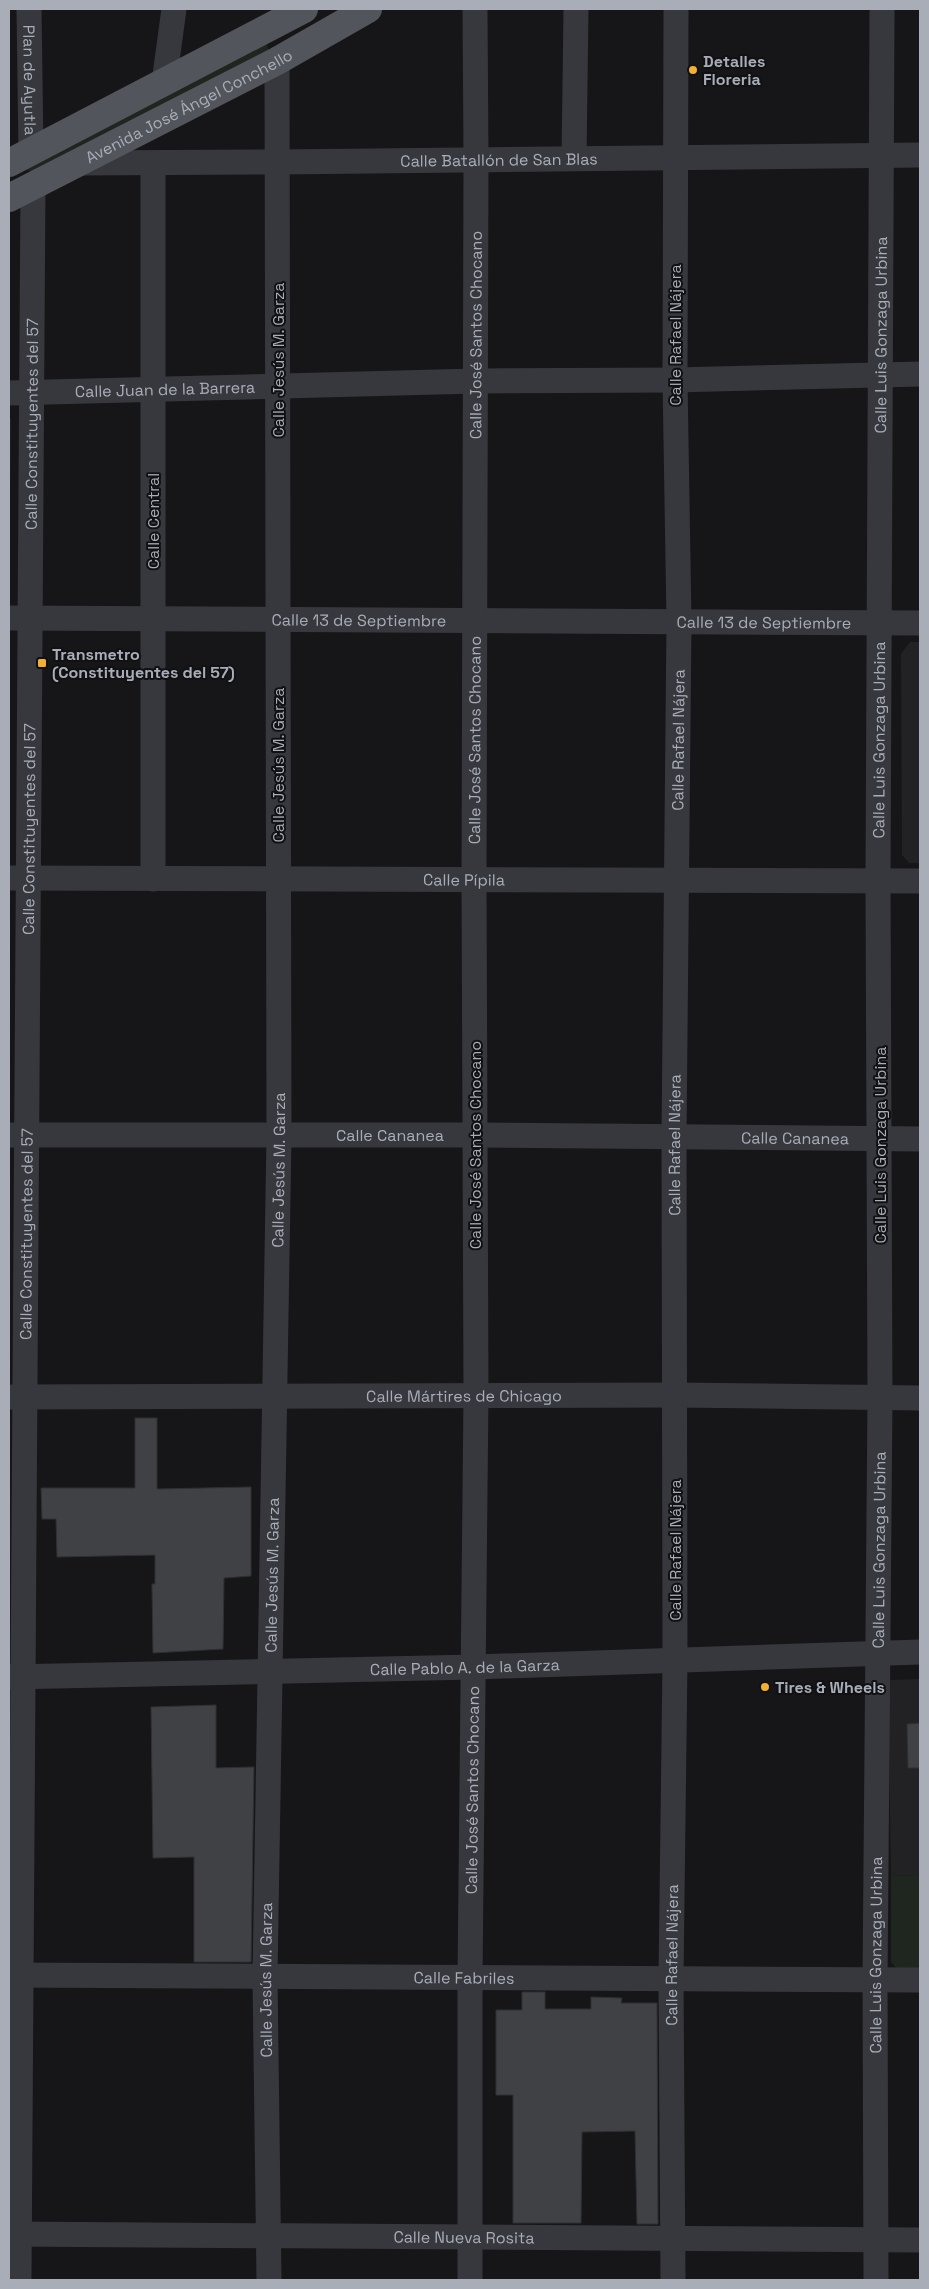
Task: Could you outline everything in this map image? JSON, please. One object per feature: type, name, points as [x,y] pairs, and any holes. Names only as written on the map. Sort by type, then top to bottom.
[{"type":"main road","name":"Avenida José Ángel Conchello","points":[[20,158],[304,9]]},
{"type":"main road","name":"Avenida José Ángel Conchello","points":[[9,198],[277,60],[368,9]]},
{"type":"main road","points":[[9,172],[32,186]]},
{"type":"street","name":"Plan de Ayutla","points":[[20,158],[19,35],[29,9]]},
{"type":"street","points":[[164,83],[174,9]]},
{"type":"street","name":"Calle José Santos Chocano","points":[[470,2280],[470,1979],[475,1667],[476,1395],[474,1135],[476,620],[475,9]]},
{"type":"street","points":[[574,158],[576,9]]},
{"type":"street","name":"Calle Rafael Nájera","points":[[674,2280],[670,1979],[675,1660],[674,1136],[679,621],[675,380],[676,9]]},
{"type":"street","name":"Calle Luis Gonzaga Urbina","points":[[876,2280],[875,1981],[880,1653],[878,881],[881,623],[882,9]]},
{"type":"street","name":"Calle Jesús M. Garza","points":[[269,2280],[266,1977],[279,1136],[277,60]]},
{"type":"street","name":"Calle Batallón de San Blas","points":[[78,163],[920,154]]},
{"type":"street","name":"Calle Central","points":[[153,163],[153,879]]},
{"type":"street","name":"Calle Constituyentes del 57","points":[[19,2280],[14,2234],[20,392],[32,186]]},
{"type":"street","name":"Calle Juan de la Barrera","points":[[20,392],[476,380],[675,380],[920,374]]},
{"type":"street","name":"Calle 13 de Septiembre","points":[[19,618],[920,623]]},
{"type":"street","name":"Calle Pípila","points":[[18,878],[920,881]]},
{"type":"street","name":"Calle Cananea","points":[[17,1135],[474,1135],[920,1139]]},
{"type":"street","name":"Calle Mártires de Chicago","points":[[16,1397],[674,1395],[920,1398]]},
{"type":"street","name":"Calle Pablo A. de la Garza","points":[[15,1676],[475,1667],[920,1652]]},
{"type":"street","name":"Calle Fabriles","points":[[15,1976],[920,1980]]},
{"type":"street","name":"Calle Nueva Rosita","points":[[14,2234],[920,2240]]},
{"type":"shaded area","points":[[266,43],[269,50],[36,174],[19,166]]},
{"type":"shaded area","points":[[9,417],[11,419],[9,597]]},
{"type":"shaded area","points":[[910,642],[920,642],[920,863],[909,863],[902,855],[901,654]]},
{"type":"shaded area","points":[[920,1679],[920,1875],[891,1876],[888,1680]]},
{"type":"shaded area","points":[[920,1875],[920,1970],[898,1970],[891,1962],[891,1876]]},
{"type":"building","points":[[135,1418],[157,1418],[157,1489],[251,1487],[251,1576],[224,1578],[223,1649],[153,1653],[152,1584],[155,1584],[155,1555],[57,1557],[56,1519],[42,1519],[41,1488],[135,1488]]},
{"type":"building","points":[[216,1705],[216,1768],[254,1767],[251,1962],[194,1962],[194,1857],[153,1858],[151,1707]]},
{"type":"building","points":[[920,1723],[920,1768],[908,1768],[907,1724]]},
{"type":"building","points":[[522,1992],[545,1992],[545,2009],[591,2009],[591,1997],[622,1998],[621,2003],[657,2003],[658,2224],[637,2224],[635,2131],[582,2132],[581,2223],[513,2223],[513,2095],[496,2095],[496,2010],[522,2010]]},
{"type":"place","name":"Detalles Floreria","points":[[693,70]]},
{"type":"place","name":"Transmetro (Constituyentes del 57)","points":[[42,663]]},
{"type":"place","name":"Tires & Wheels","points":[[765,1687]]}]
